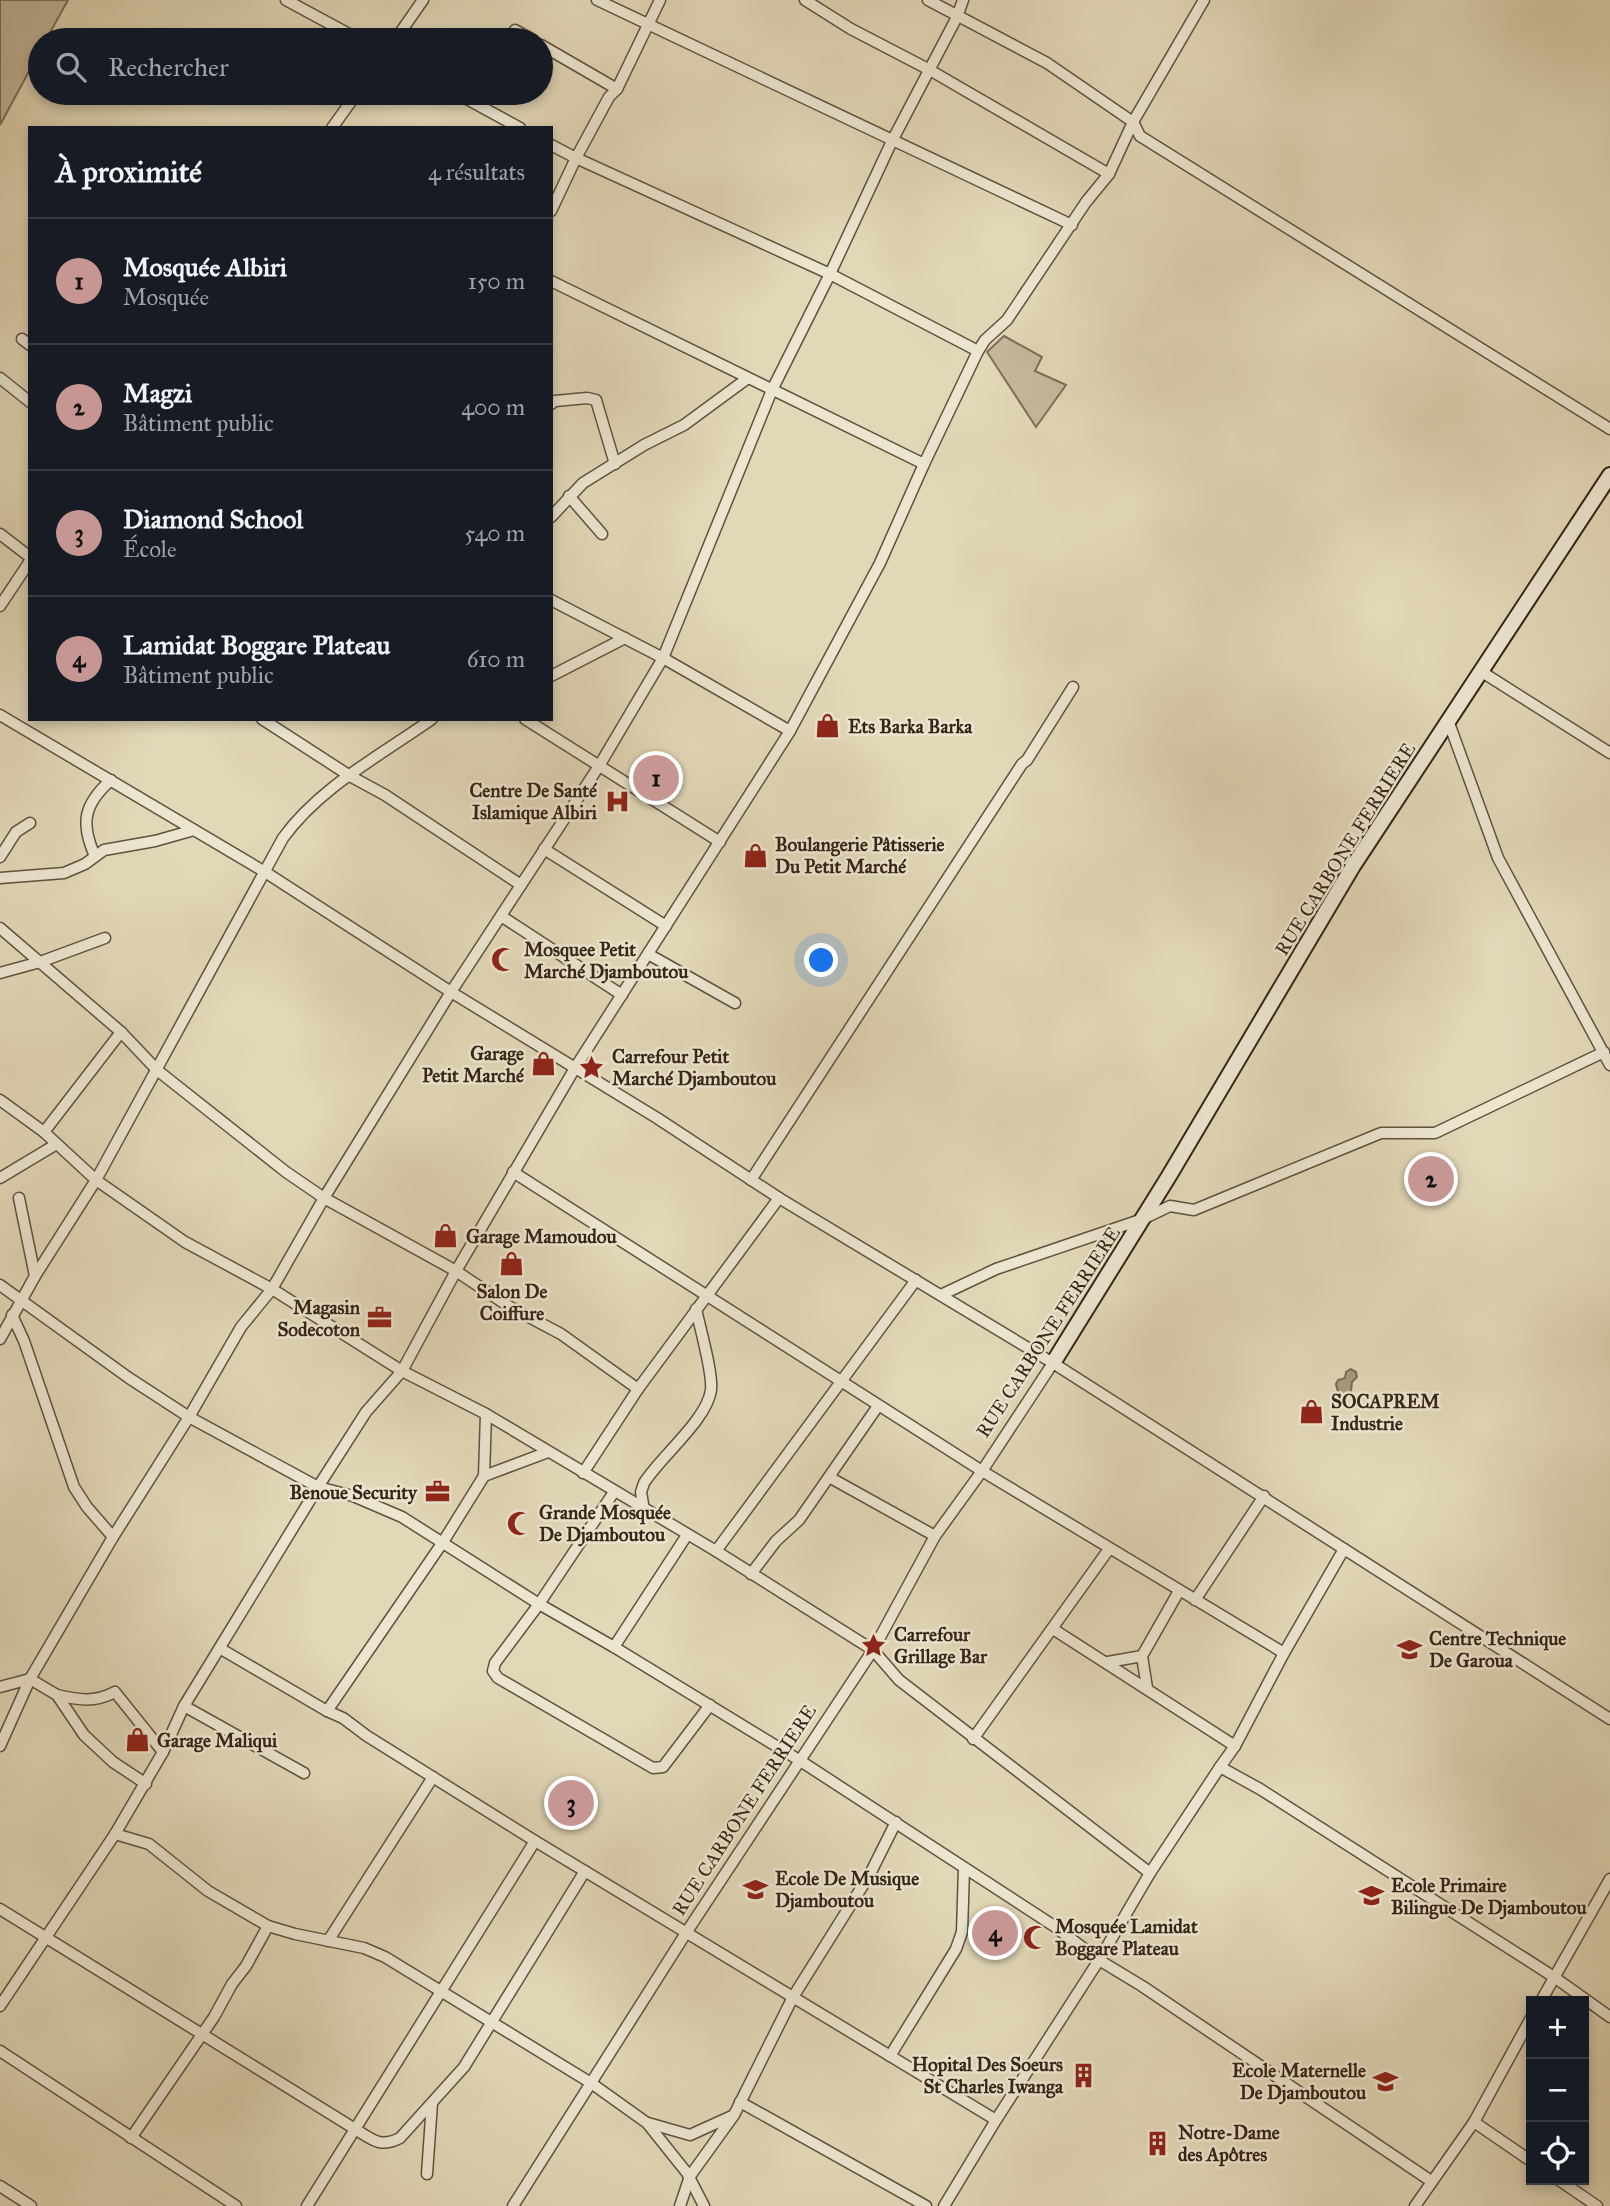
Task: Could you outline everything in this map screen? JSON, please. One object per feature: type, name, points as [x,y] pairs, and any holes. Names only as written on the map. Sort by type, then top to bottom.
[{"type":"street","points":[[286,0],[338,28]]},
{"type":"street","points":[[403,28],[423,0]]},
{"type":"street","points":[[597,0],[1072,225]]},
{"type":"street","points":[[553,207],[609,97],[617,89],[660,0]]},
{"type":"street","points":[[805,0],[851,29],[928,69],[1108,174]]},
{"type":"street","points":[[928,0],[1047,63],[1133,122],[1140,136],[1610,429]]},
{"type":"street","points":[[0,1746],[30,1679],[113,1537],[189,1417],[241,1327],[272,1289],[324,1198],[451,992],[599,766],[663,658],[772,390],[830,274],[891,141],[957,17],[963,0]]},
{"type":"street","points":[[0,2006],[146,1784],[184,1706],[318,1487],[366,1412],[402,1371],[456,1271],[575,1068],[790,731],[880,564],[978,351],[985,340],[1007,320],[1108,174],[1133,122],[1204,0]]},
{"type":"street","points":[[553,52],[617,89]]},
{"type":"street","points":[[333,126],[348,105]]},
{"type":"street","points":[[478,105],[516,126]]},
{"type":"street","points":[[553,146],[830,274],[978,351]]},
{"type":"street","points":[[553,282],[925,464]]},
{"type":"street","points":[[0,377],[28,400]]},
{"type":"street","points":[[553,515],[583,483],[644,445],[684,425],[748,378]]},
{"type":"street","points":[[553,404],[587,398],[596,400],[615,464]]},
{"type":"street","name":"RUE CARBONE FERRIERE","points":[[513,2206],[686,1933],[873,1650],[935,1536],[982,1471],[1053,1363],[1143,1219],[1353,866],[1610,475]]},
{"type":"street","points":[[569,496],[603,534]]},
{"type":"street","points":[[0,534],[28,557]]},
{"type":"street","points":[[0,606],[25,578]]},
{"type":"street","points":[[553,601],[663,658],[790,731]]},
{"type":"street","points":[[553,675],[625,638]]},
{"type":"street","points":[[1482,672],[1610,753]]},
{"type":"street","points":[[751,1180],[1073,687]]},
{"type":"street","points":[[0,715],[265,872],[451,992],[657,1118],[779,1198],[1053,1363],[1610,1719]]},
{"type":"street","points":[[265,721],[350,776],[385,794],[521,885]]},
{"type":"street","points":[[0,1339],[35,1276],[96,1180],[283,838],[297,819],[320,799],[429,721]]},
{"type":"street","points":[[528,721],[720,842]]},
{"type":"street","points":[[1449,723],[1498,858],[1610,1065]]},
{"type":"street","points":[[95,856],[85,826],[88,810],[96,793],[110,780]]},
{"type":"street","points":[[0,857],[16,832],[30,823]]},
{"type":"street","points":[[0,878],[64,873],[75,870],[104,850],[155,841],[194,830]]},
{"type":"street","points":[[544,849],[666,926]]},
{"type":"street","points":[[501,916],[622,995]]},
{"type":"street","points":[[0,928],[121,1032],[157,1070],[286,1172],[324,1198],[456,1271],[510,1307],[561,1334],[638,1389]]},
{"type":"street","points":[[0,973],[105,939]]},
{"type":"street","points":[[648,954],[735,1003]]},
{"type":"street","points":[[44,1132],[121,1032]]},
{"type":"street","points":[[1597,1037],[1610,1038]]},
{"type":"street","points":[[941,1295],[996,1269],[1143,1219],[1170,1206],[1194,1210],[1381,1133],[1435,1133],[1604,1052]]},
{"type":"street","points":[[0,1100],[44,1132],[96,1180],[185,1242],[272,1289],[402,1371],[486,1414],[873,1650],[899,1680],[1150,1873]]},
{"type":"street","points":[[0,1178],[55,1145]]},
{"type":"street","points":[[513,1172],[982,1471],[1284,1653]]},
{"type":"street","points":[[19,1198],[35,1276]]},
{"type":"street","points":[[583,1473],[638,1389],[779,1198]]},
{"type":"street","points":[[716,1552],[916,1280]]},
{"type":"street","points":[[0,1285],[129,1378],[189,1417],[318,1487],[353,1496],[402,1517],[539,1604],[799,1760],[1054,1926],[1099,1960],[1142,1986],[1432,2181]]},
{"type":"street","points":[[644,1510],[641,1492],[644,1483],[701,1413],[711,1393],[711,1381],[696,1309]]},
{"type":"street","points":[[12,1315],[24,1340],[74,1487],[113,1537]]},
{"type":"street","points":[[751,1574],[776,1541],[799,1520],[878,1406]]},
{"type":"street","points":[[327,1711],[443,1542],[484,1476],[486,1414]]},
{"type":"street","points":[[484,1476],[548,1452]]},
{"type":"street","points":[[829,1477],[935,1536]]},
{"type":"street","points":[[614,1492],[539,1604],[495,1663],[493,1671],[498,1678],[653,1768],[663,1767],[668,1762],[710,1706]]},
{"type":"street","points":[[1195,1600],[1264,1496]]},
{"type":"street","points":[[614,1647],[687,1535]]},
{"type":"street","points":[[973,1738],[1109,1549]]},
{"type":"street","points":[[944,2206],[1099,1960],[1150,1873],[1235,1746],[1284,1653],[1344,1549]]},
{"type":"street","points":[[1147,1688],[1142,1656],[1179,1591]]},
{"type":"street","points":[[1053,1629],[1235,1746]]},
{"type":"street","points":[[221,1649],[343,1718],[367,1736],[535,1841],[996,2120]]},
{"type":"street","points":[[1108,1662],[1142,1656]]},
{"type":"street","points":[[0,1687],[30,1679],[57,1695],[85,1701],[103,1698],[115,1692],[163,1752]]},
{"type":"street","points":[[57,1695],[85,1735],[113,1762],[146,1784]]},
{"type":"street","points":[[184,1706],[304,1773]]},
{"type":"street","points":[[1220,1768],[1260,1788],[1554,1977],[1610,2017]]},
{"type":"street","points":[[328,1941],[433,1777]]},
{"type":"street","points":[[680,2206],[690,2176],[734,2115],[793,1997],[870,1874],[896,1822]]},
{"type":"street","points":[[115,1834],[149,1844],[208,1891],[268,1926],[364,1948],[385,1957],[591,2083],[648,2123],[690,2176],[704,2206]]},
{"type":"street","points":[[307,2206],[535,1841]]},
{"type":"street","points":[[890,2056],[956,1949],[962,1932],[964,1868]]},
{"type":"street","points":[[0,1909],[46,1935],[201,2035],[355,2129],[379,2143],[388,2144],[400,2138],[464,2067],[584,1871]]},
{"type":"street","points":[[1544,1996],[1610,1879]]},
{"type":"street","points":[[131,2138],[214,2017],[268,1926]]},
{"type":"street","points":[[1415,2206],[1474,2122],[1526,2027]]},
{"type":"street","points":[[0,2051],[236,2206]]},
{"type":"street","points":[[740,2102],[926,2206]]},
{"type":"street","points":[[427,2174],[432,2103]]},
{"type":"street","points":[[648,2123],[690,2135],[734,2115]]},
{"type":"street","points":[[1474,2122],[1526,2158]]},
{"type":"street","points":[[1566,2185],[1597,2206]]},
{"type":"street","points":[[0,2186],[31,2206]]},
{"type":"shaded area","points":[[0,0],[68,0],[53,28],[28,28],[28,73],[0,125]]},
{"type":"shaded area","points":[[1004,336],[1042,357],[1035,371],[1066,385],[1036,427],[987,352]]},
{"type":"shaded area","points":[[1351,1369],[1356,1372],[1357,1377],[1352,1382],[1351,1392],[1344,1395],[1338,1392],[1336,1384],[1338,1380],[1345,1378],[1346,1372]]},
{"type":"place","name":"Ets Barka Barka","points":[[828,726]]},
{"type":"place","name":"Mosquée Albiri","points":[[656,778]]},
{"type":"place","name":"Centre De Santé Islamique Albiri","points":[[617,801]]},
{"type":"place","name":"Boulangerie Pâtisserie Du Petit Marché","points":[[755,855]]},
{"type":"place","name":"Mosquee Petit Marché Djamboutou","points":[[504,960]]},
{"type":"place","name":"Garage Petit Marché","points":[[544,1064]]},
{"type":"place","name":"Carrefour Petit Marché Djamboutou","points":[[592,1067]]},
{"type":"place","name":"Magzi","points":[[1431,1179]]},
{"type":"place","name":"Garage Mamoudou","points":[[446,1236]]},
{"type":"place","name":"Salon De Coiffure","points":[[512,1263]]},
{"type":"place","name":"Magasin Sodecoton","points":[[380,1318]]},
{"type":"place","name":"SOCAPREM Industrie","points":[[1311,1412]]},
{"type":"place","name":"Benoue Security","points":[[437,1492]]},
{"type":"place","name":"Grande Mosquée De Djamboutou","points":[[519,1523]]},
{"type":"place","name":"Carrefour Grillage Bar","points":[[874,1645]]},
{"type":"place","name":"Centre Technique De Garoua","points":[[1409,1649]]},
{"type":"place","name":"Garage Maliqui","points":[[137,1740]]},
{"type":"place","name":"Diamond School","points":[[571,1803]]},
{"type":"place","name":"Ecole De Musique Djamboutou","points":[[755,1889]]},
{"type":"place","name":"Ecole Primaire Bilingue De Djamboutou","points":[[1371,1896]]},
{"type":"place","name":"Lamidat Boggare Plateau","points":[[995,1933]]},
{"type":"place","name":"Mosquée Lamidat Boggare Plateau","points":[[1035,1937]]},
{"type":"place","name":"Hopital Des Soeurs St Charles Iwanga","points":[[1083,2075]]},
{"type":"place","name":"Ecole Maternelle De Djamboutou","points":[[1386,2081]]},
{"type":"place","name":"Notre-Dame des Apôtres","points":[[1158,2143]]}]
